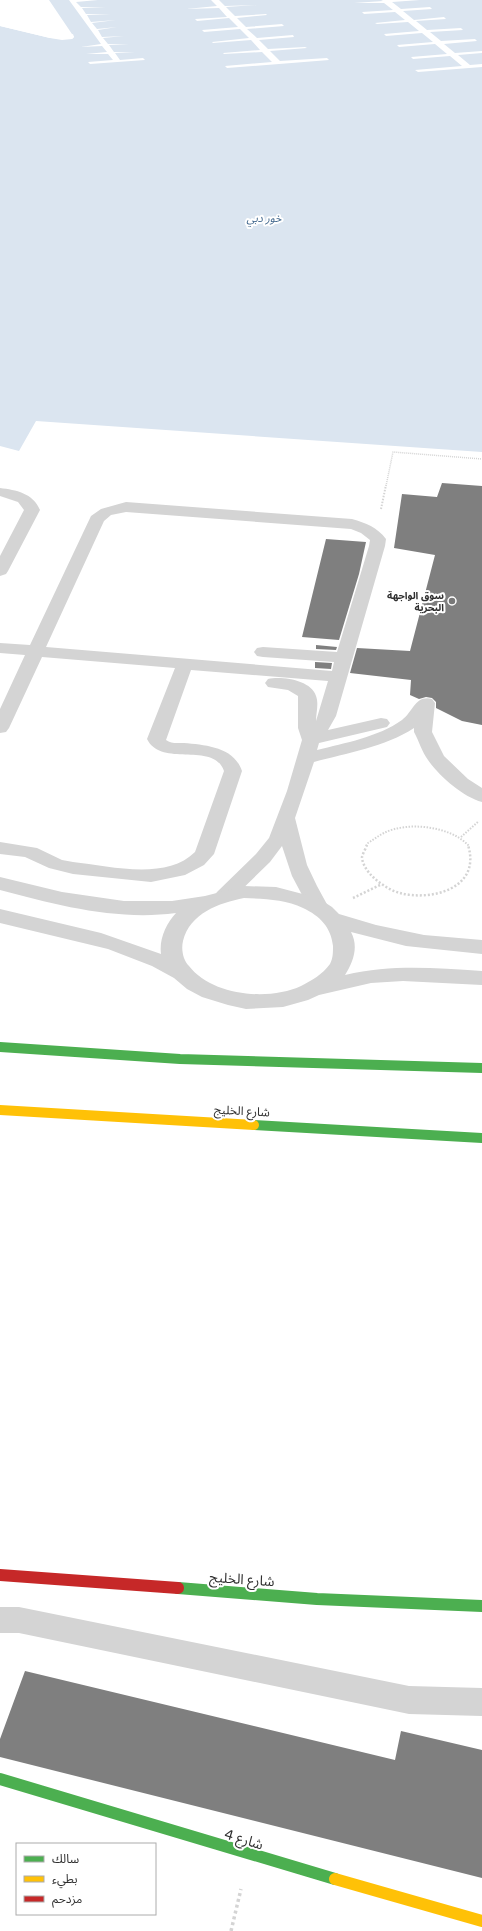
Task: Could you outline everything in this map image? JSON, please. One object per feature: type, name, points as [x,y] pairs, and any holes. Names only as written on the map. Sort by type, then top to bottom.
[{"type":"main road","points":[[0,1047],[66,1053],[218,1060],[482,1068]]},
{"type":"main road","name":"شارع الخليج","points":[[0,1110],[482,1138]]},
{"type":"main road","name":"شارع الخليج","points":[[0,1575],[317,1599],[482,1606]]},
{"type":"main road","name":"شارع 4","points":[[0,1779],[249,1856],[482,1921]]},
{"type":"street","points":[[0,883],[89,905],[129,908],[169,908],[264,892],[302,900],[357,928],[413,942],[482,948]]},
{"type":"street","points":[[216,899],[192,911],[181,921],[174,934],[172,947],[174,960],[182,972],[194,984],[211,992],[230,998],[251,1002],[272,1001],[294,997],[341,982],[403,974],[482,978]]},
{"type":"street","points":[[312,990],[327,981],[337,969],[343,956],[344,943],[340,930],[325,913]]},
{"type":"street","points":[[0,916],[119,944],[158,959],[182,972]]},
{"type":"lane","points":[[0,492],[23,498],[28,502],[32,510],[0,571]]},
{"type":"lane","points":[[0,728],[96,521],[106,512],[120,508],[137,507],[352,524],[373,533],[378,539],[377,546],[324,724],[311,740],[296,791],[278,839],[264,858],[216,899]]},
{"type":"lane","points":[[0,648],[338,677]]},
{"type":"lane","points":[[263,652],[344,658]]},
{"type":"lane","points":[[0,848],[30,852],[68,868],[137,876],[151,876],[178,872],[197,861],[207,847],[233,771],[233,766],[230,761],[215,753],[168,748],[161,746],[157,742],[156,738],[185,664]]},
{"type":"lane","points":[[220,667],[225,674],[239,680],[291,685],[302,689],[308,695],[310,701],[306,722],[307,731],[311,740]]},
{"type":"lane","points":[[311,740],[379,724],[395,717],[421,700]]},
{"type":"lane","points":[[305,758],[392,733],[407,725],[417,716],[421,700]]},
{"type":"lane","points":[[421,700],[424,732],[436,758],[461,783],[482,796]]},
{"type":"lane","points":[[286,818],[295,863],[305,885],[325,913]]},
{"type":"lane","points":[[0,1620],[19,1620],[409,1700],[482,1702]]},
{"type":"path","points":[[364,528],[381,509],[393,452],[482,459]]},
{"type":"path","points":[[461,837],[482,818]]},
{"type":"path","points":[[451,893],[427,897],[410,896],[394,892],[380,885],[369,876],[363,866],[362,856],[365,847],[373,838],[399,827],[432,827],[461,837],[471,845]]},
{"type":"path","points":[[231,1931],[249,1856]]},
{"type":"water","name":"خور دبي","points":[[49,0],[482,0],[482,452],[36,421],[19,451],[0,446],[0,26],[50,38],[72,39],[74,37]]},
{"type":"pier","points":[[69,0],[98,0],[76,2],[81,7],[106,7],[82,8],[86,14],[111,14],[87,15],[91,22],[116,20],[92,23],[97,29],[117,27],[98,30],[102,37],[124,36],[103,38],[108,44],[129,44],[109,45],[114,52],[135,52],[115,53],[120,60],[143,58],[145,60],[90,64],[88,62],[113,60],[108,54],[86,54],[107,52],[102,46],[81,47],[101,44]]},
{"type":"pier","points":[[211,0],[219,0],[225,6],[257,5],[226,7],[235,16],[267,15],[237,18],[246,27],[282,24],[284,26],[247,29],[257,38],[293,35],[294,37],[259,40],[268,49],[307,48],[270,51],[280,61],[327,58],[329,60],[227,68],[225,66],[272,62],[262,52],[223,53],[260,50],[251,40],[212,42],[249,38],[240,29],[204,32],[202,30],[238,27],[229,18],[197,21],[195,19],[227,17],[219,8],[186,9],[217,6]]},
{"type":"pier","points":[[381,0],[420,0],[392,2],[401,9],[430,7],[432,9],[403,11],[414,20],[444,17],[446,19],[416,21],[427,30],[461,28],[463,30],[430,32],[441,41],[475,39],[477,41],[444,44],[455,53],[482,51],[482,53],[458,55],[470,65],[482,64],[482,67],[418,72],[415,70],[462,66],[450,56],[413,59],[411,57],[447,54],[435,44],[399,47],[397,45],[433,42],[422,33],[386,36],[384,34],[419,31],[408,22],[375,23],[405,20],[395,12],[364,14],[362,12],[393,10],[384,3],[354,3],[383,1]]},
{"type":"pier","points":[[0,24],[51,36],[71,37],[70,35],[73,34],[74,37],[72,39],[62,40],[50,38],[0,26]]},
{"type":"building","name":"سوق الواجهة البحرية","points":[[442,483],[482,486],[482,725],[462,721],[436,708],[436,702],[432,698],[426,697],[419,699],[410,695],[411,680],[350,673],[357,648],[410,651],[435,555],[394,548],[402,494],[437,497]]},
{"type":"building","points":[[326,539],[366,542],[359,574],[339,640],[302,637]]},
{"type":"building","points":[[316,645],[337,647],[336,650],[316,649]]},
{"type":"building","points":[[315,662],[332,663],[331,669],[315,668]]},
{"type":"building","points":[[25,1671],[395,1760],[401,1731],[482,1750],[482,1878],[0,1757],[0,1739]]},
{"type":"traffic: fast","points":[[0,1047],[180,1059],[482,1068]]},
{"type":"traffic: fast","points":[[254,1125],[482,1138]]},
{"type":"traffic: fast","points":[[178,1588],[317,1599],[482,1606]]},
{"type":"traffic: fast","points":[[0,1779],[335,1879]]},
{"type":"traffic: slow","points":[[0,1110],[254,1125]]},
{"type":"traffic: slow","points":[[335,1879],[482,1921]]},
{"type":"traffic: jam","points":[[0,1575],[178,1588]]},
{"type":"place","name":"سوق الواجهة البحرية","points":[[452,601]]}]
